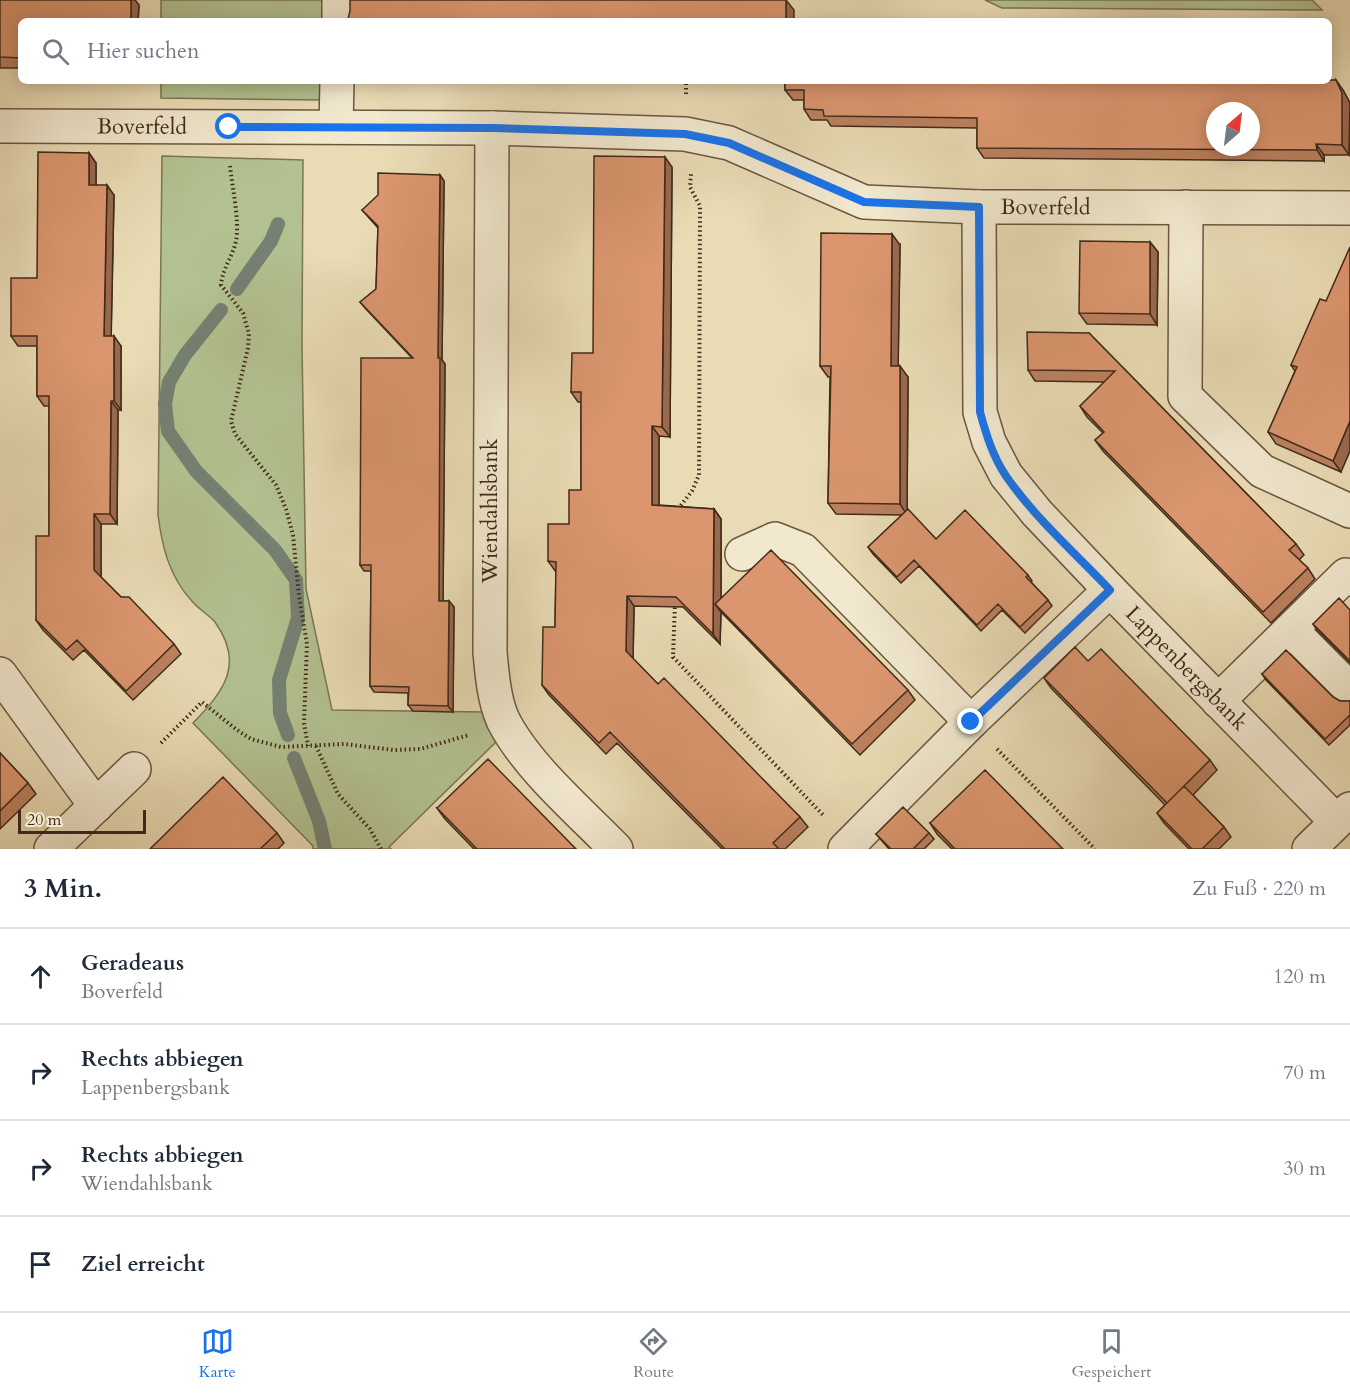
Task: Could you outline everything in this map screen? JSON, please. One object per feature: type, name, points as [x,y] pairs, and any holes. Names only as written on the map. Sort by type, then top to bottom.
[{"type":"street","points":[[339,0],[339,18]]},
{"type":"street","points":[[336,127],[337,84]]},
{"type":"street","name":"Boverfeld","points":[[0,126],[492,128],[694,136],[729,143],[864,202],[979,207],[1350,208]]},
{"type":"street","name":"Wiendahlsbank","points":[[492,128],[490,652],[492,680],[503,719],[526,756],[616,849]]},
{"type":"street","name":"Lappenbergsbank","points":[[979,207],[980,412],[989,442],[1006,475],[1037,513],[1218,701],[1343,815]]},
{"type":"street","points":[[1186,207],[1185,396],[1262,471],[1350,511]]},
{"type":"street","points":[[742,554],[775,539],[803,550],[971,722]]},
{"type":"street","points":[[1218,701],[1346,575],[1350,579]]},
{"type":"street","points":[[848,846],[971,722],[1110,590]]},
{"type":"street","points":[[1291,630],[1350,689]]},
{"type":"street","points":[[0,674],[96,806]]},
{"type":"street","points":[[51,849],[134,769]]},
{"type":"street","points":[[1309,849],[1343,815]]},
{"type":"path","points":[[229,127],[230,166],[237,229],[236,242],[223,272],[221,285],[243,313],[249,334],[244,370],[231,421],[235,434],[276,485],[293,535],[299,596],[307,644],[304,723],[308,747]]},
{"type":"path","points":[[677,512],[692,491],[699,475],[700,207],[690,188],[694,136]]},
{"type":"path","points":[[675,601],[673,657],[848,846]]},
{"type":"path","points":[[134,769],[202,702],[251,739],[281,747],[344,744],[394,750],[420,749],[480,731],[503,719]]},
{"type":"path","points":[[971,722],[1095,849]]},
{"type":"path","points":[[316,746],[338,794],[370,829],[381,849]]},
{"type":"green space","points":[[161,0],[324,0],[323,18],[161,18]]},
{"type":"green space","points":[[985,0],[1312,0],[1322,10],[1002,8]]},
{"type":"green space","points":[[161,84],[323,84],[323,100],[161,98]]},
{"type":"green space","points":[[162,156],[303,160],[302,346],[306,589],[332,710],[485,712],[499,739],[389,847],[391,849],[313,849],[313,846],[193,723],[214,700],[227,676],[229,651],[215,622],[191,600],[177,581],[164,549],[158,515]]},
{"type":"building","points":[[0,0],[131,0],[131,18],[18,18],[18,58],[0,57]]},
{"type":"building","points":[[350,0],[786,0],[786,18],[348,18]]},
{"type":"building","points":[[1332,80],[1336,80],[1342,93],[1342,145],[1316,144],[1317,150],[1260,150],[1260,102],[1206,102],[1206,149],[977,148],[977,118],[824,116],[823,110],[804,109],[804,90],[785,90],[785,84],[1332,84]]},
{"type":"building","points":[[38,152],[89,153],[89,185],[107,185],[104,336],[114,336],[114,401],[111,401],[110,514],[94,514],[94,570],[121,597],[129,597],[174,644],[126,691],[77,640],[66,650],[36,620],[36,536],[49,536],[49,396],[37,396],[37,336],[11,336],[11,278],[37,278]]},
{"type":"building","points":[[594,156],[665,157],[662,427],[652,426],[652,505],[714,509],[713,634],[676,597],[627,596],[626,651],[658,684],[664,678],[800,817],[773,843],[779,849],[725,849],[610,732],[599,743],[542,685],[543,627],[555,627],[556,562],[548,561],[548,524],[569,524],[569,490],[581,490],[581,392],[571,392],[572,353],[593,353]]},
{"type":"building","points":[[378,173],[440,175],[439,601],[449,601],[448,706],[408,705],[409,687],[370,686],[371,565],[360,565],[361,358],[413,358],[360,302],[376,289],[378,226],[362,210],[378,195]]},
{"type":"building","points":[[821,233],[892,234],[891,366],[900,366],[900,504],[828,503],[831,366],[820,366]]},
{"type":"building","points":[[1080,241],[1150,242],[1150,314],[1079,313]]},
{"type":"building","points":[[1350,247],[1350,421],[1333,461],[1268,432],[1297,367],[1291,365],[1320,299],[1326,301]]},
{"type":"building","points":[[1027,332],[1089,333],[1296,544],[1289,550],[1308,568],[1263,612],[1095,440],[1104,432],[1080,406],[1115,371],[1028,370]]},
{"type":"building","points":[[908,509],[936,539],[965,510],[1028,575],[1026,577],[1048,600],[1020,627],[998,604],[977,625],[914,560],[897,577],[868,547]]},
{"type":"building","points":[[771,550],[908,690],[852,744],[715,604]]},
{"type":"building","points":[[1339,598],[1350,610],[1350,661],[1313,624]]},
{"type":"building","points":[[1075,647],[1088,661],[1101,649],[1210,760],[1167,803],[1044,678]]},
{"type":"building","points":[[1286,650],[1333,697],[1340,701],[1350,701],[1350,715],[1325,739],[1262,674]]},
{"type":"building","points":[[0,753],[28,783],[0,811]]},
{"type":"building","points":[[488,759],[576,849],[477,849],[437,808]]},
{"type":"building","points":[[985,770],[1063,849],[955,849],[930,823]]},
{"type":"building","points":[[223,777],[277,833],[260,849],[150,849]]},
{"type":"building","points":[[1184,786],[1224,827],[1202,849],[1192,849],[1157,813]]},
{"type":"building","points":[[903,807],[929,833],[913,849],[891,849],[876,834]]},
{"type":"waterway","points":[[237,289],[271,241],[278,224]]},
{"type":"waterway","points":[[221,310],[185,355],[169,382],[165,404],[168,431],[196,471],[275,550],[296,580],[298,618],[279,680],[280,713],[288,735]]},
{"type":"waterway","points":[[294,758],[319,821],[325,849]]},
{"type":"route","points":[[229,127],[492,128],[685,134],[729,143],[864,202],[979,207],[980,412],[989,442],[1006,475],[1037,513],[1110,590],[971,722]]}]
